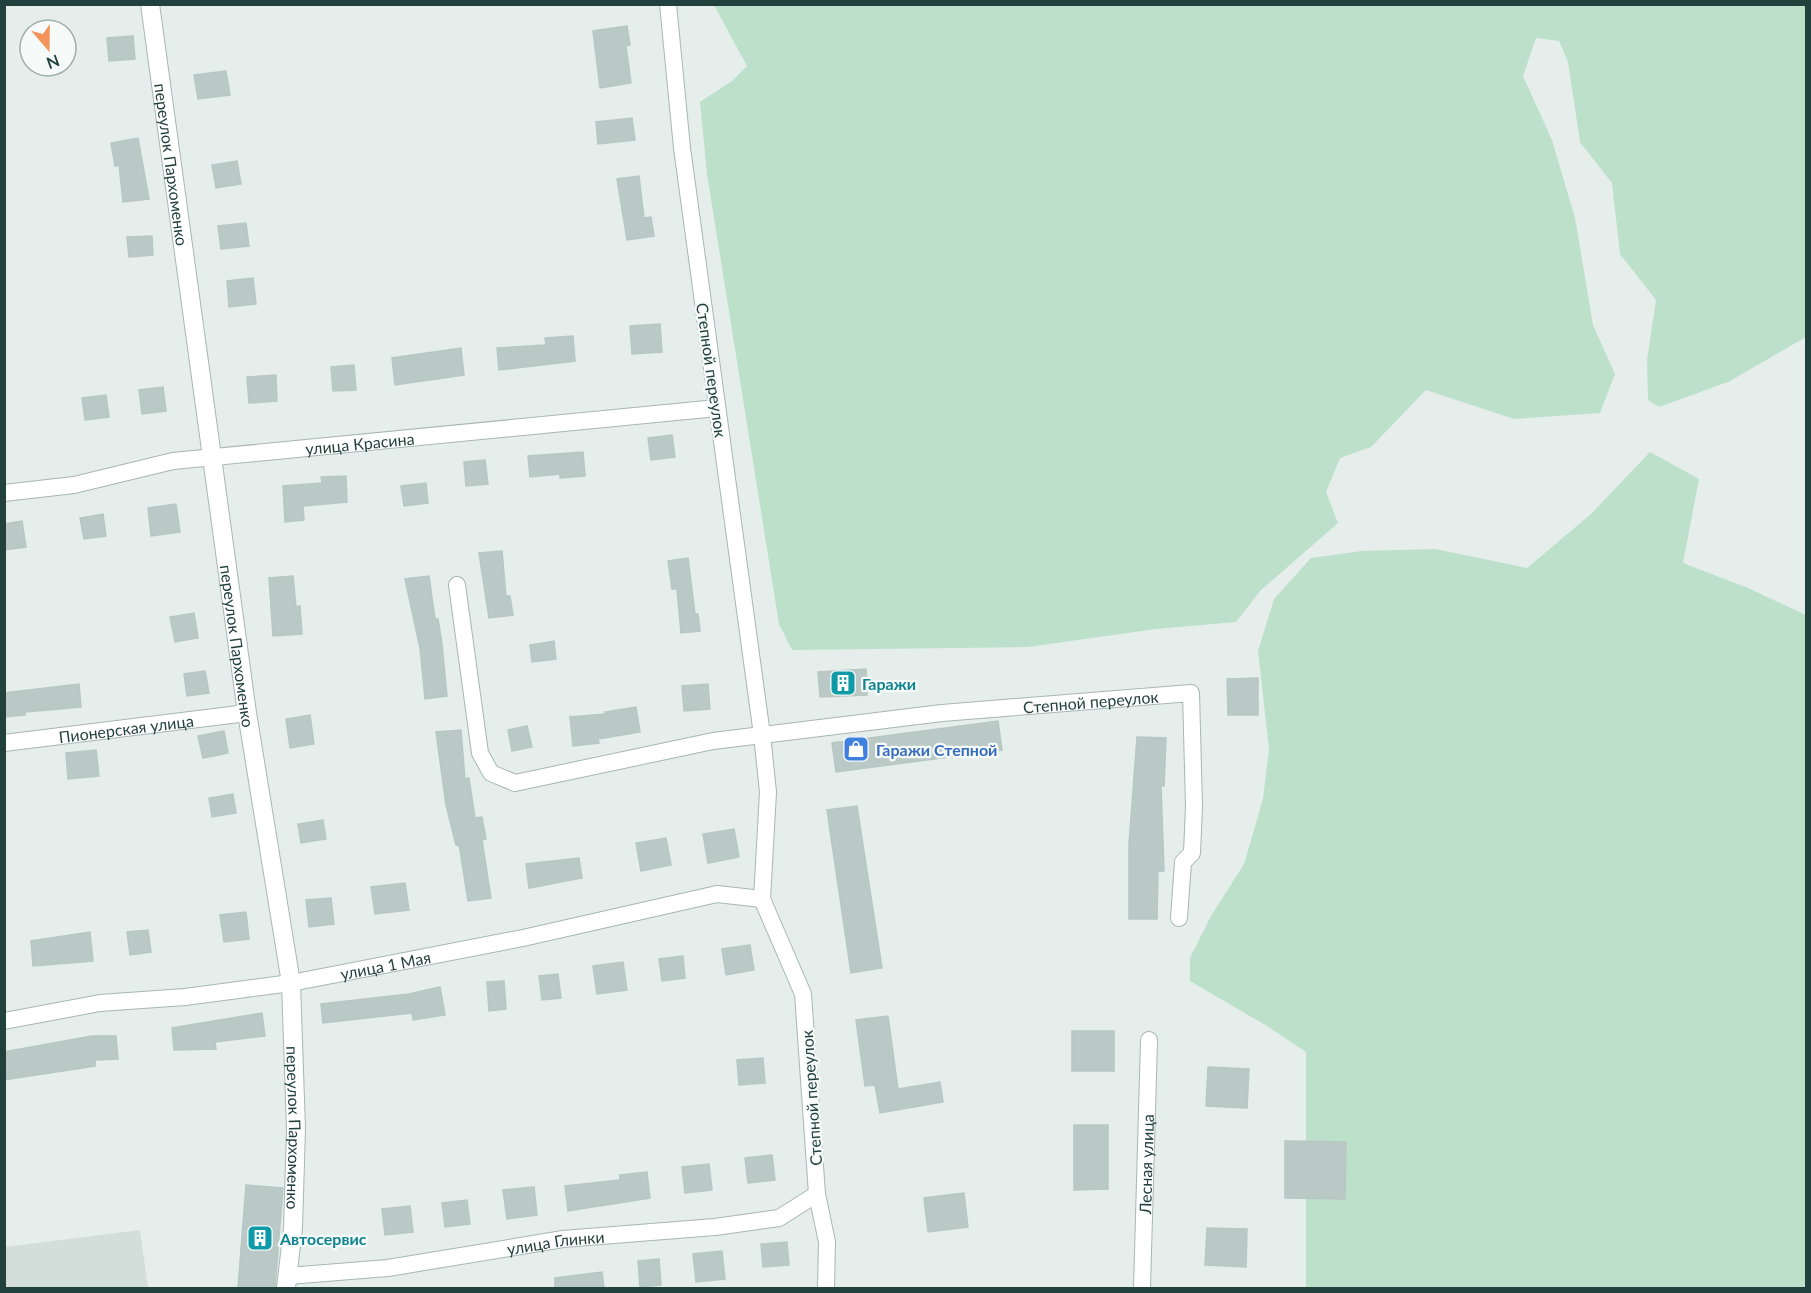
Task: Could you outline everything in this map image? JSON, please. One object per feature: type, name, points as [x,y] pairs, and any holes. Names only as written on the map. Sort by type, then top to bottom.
[{"type":"street","name":"переулок Пархоменко","points":[[150,4],[247,713],[291,983],[296,1129],[293,1216],[287,1282]]},
{"type":"street","name":"Степной переулок","points":[[668,4],[682,148],[768,792],[762,899],[803,994],[817,1194],[827,1242],[826,1288]]},
{"type":"street","name":"улица Красина","points":[[4,493],[74,485],[173,461],[717,408]]},
{"type":"street","name":"Степной переулок","points":[[457,585],[480,753],[491,773],[515,783],[684,747],[762,735],[942,713],[1191,693],[1194,806],[1192,853],[1183,862],[1179,918]]},
{"type":"street","name":"Пионерская улица","points":[[4,743],[247,713]]},
{"type":"street","name":"улица 1 Мая","points":[[4,1021],[99,1003],[185,997],[291,983],[523,938],[717,894],[762,899]]},
{"type":"street","name":"Лесная улица","points":[[1142,1288],[1149,1040]]},
{"type":"street","name":"улица Глинки","points":[[287,1282],[563,1239],[715,1227],[779,1218],[817,1194]]},
{"type":"shaded area","points":[[140,1230],[148,1288],[5,1288],[5,1247]]},
{"type":"green space","points":[[714,5],[1806,5],[1806,337],[1728,382],[1659,407],[1648,400],[1647,360],[1656,300],[1620,254],[1612,183],[1580,142],[1568,62],[1559,41],[1536,38],[1523,76],[1552,140],[1575,218],[1593,325],[1615,374],[1600,413],[1514,419],[1426,390],[1371,447],[1340,458],[1326,492],[1338,523],[1261,590],[1236,622],[1156,629],[1028,647],[792,650],[779,624],[707,174],[700,102],[732,81],[747,66]]},
{"type":"green space","points":[[1650,452],[1699,479],[1683,563],[1748,588],[1806,615],[1806,1288],[1306,1288],[1306,1052],[1267,1026],[1190,981],[1190,958],[1211,916],[1244,864],[1263,799],[1269,749],[1258,651],[1274,599],[1311,558],[1362,551],[1435,549],[1527,568],[1591,514]]},
{"type":"building","points":[[627,26],[630,45],[626,46],[631,83],[600,88],[593,31]]},
{"type":"building","points":[[133,36],[135,59],[109,61],[107,38]]},
{"type":"building","points":[[226,71],[230,95],[198,99],[194,75]]},
{"type":"building","points":[[632,118],[635,140],[598,144],[596,122]]},
{"type":"building","points":[[138,138],[149,199],[123,202],[119,165],[115,166],[111,143]]},
{"type":"building","points":[[237,161],[241,184],[216,188],[212,165]]},
{"type":"building","points":[[639,176],[644,218],[651,217],[654,236],[627,240],[617,179]]},
{"type":"building","points":[[246,223],[249,246],[221,249],[218,226]]},
{"type":"building","points":[[152,236],[153,255],[129,257],[127,237]]},
{"type":"building","points":[[253,278],[256,304],[229,307],[227,281]]},
{"type":"building","points":[[660,324],[662,352],[632,354],[630,326]]},
{"type":"building","points":[[573,336],[575,361],[499,370],[497,348],[546,345],[545,338]]},
{"type":"building","points":[[461,348],[464,375],[395,385],[392,358]]},
{"type":"building","points":[[354,365],[356,390],[333,391],[331,367]]},
{"type":"building","points":[[276,375],[277,401],[249,403],[247,377]]},
{"type":"building","points":[[163,387],[166,411],[142,414],[139,390]]},
{"type":"building","points":[[106,395],[109,417],[85,420],[82,398]]},
{"type":"building","points":[[672,435],[675,457],[651,460],[648,438]]},
{"type":"building","points":[[583,452],[585,476],[560,478],[560,474],[530,477],[528,456]]},
{"type":"building","points":[[485,460],[488,484],[466,486],[464,462]]},
{"type":"building","points":[[346,476],[347,502],[303,506],[304,520],[285,522],[283,486],[322,483],[321,477]]},
{"type":"building","points":[[426,483],[428,503],[404,506],[401,486]]},
{"type":"building","points":[[176,504],[180,532],[151,536],[148,508]]},
{"type":"building","points":[[103,514],[106,536],[84,539],[80,518]]},
{"type":"building","points":[[22,521],[26,547],[4,550],[4,524]]},
{"type":"building","points":[[502,551],[506,596],[510,596],[513,615],[489,618],[479,553]]},
{"type":"building","points":[[688,558],[695,614],[698,614],[700,631],[681,633],[677,589],[672,589],[668,561]]},
{"type":"building","points":[[293,576],[296,607],[300,606],[302,634],[273,636],[269,578]]},
{"type":"building","points":[[429,576],[435,619],[438,619],[442,644],[447,696],[425,699],[420,648],[405,579]]},
{"type":"building","points":[[194,613],[198,638],[175,642],[170,617]]},
{"type":"building","points":[[554,641],[556,659],[532,662],[530,645]]},
{"type":"building","name":"Гаражи","points":[[866,669],[867,695],[820,697],[818,672]]},
{"type":"building","points":[[205,671],[209,693],[187,696],[184,674]]},
{"type":"building","points":[[1258,678],[1258,715],[1228,715],[1227,679]]},
{"type":"building","points":[[79,684],[81,707],[25,712],[25,715],[4,717],[4,693]]},
{"type":"building","points":[[708,684],[710,709],[684,711],[682,686]]},
{"type":"building","points":[[636,707],[640,732],[598,739],[599,743],[573,746],[570,717],[606,714],[605,712]]},
{"type":"building","points":[[310,715],[314,744],[290,748],[286,719]]},
{"type":"building","points":[[998,721],[1002,750],[836,772],[832,743]]},
{"type":"building","points":[[527,726],[532,747],[512,751],[508,730]]},
{"type":"building","points":[[461,730],[465,779],[469,778],[475,818],[482,817],[486,839],[482,840],[491,898],[468,901],[459,844],[456,845],[446,805],[436,732]]},
{"type":"building","points":[[224,731],[228,753],[203,758],[198,736]]},
{"type":"building","points":[[1137,737],[1166,738],[1164,786],[1161,786],[1164,871],[1158,871],[1157,919],[1129,919],[1129,844]]},
{"type":"building","points":[[96,750],[99,776],[68,779],[66,753]]},
{"type":"building","points":[[233,794],[236,813],[212,817],[209,798]]},
{"type":"building","points":[[857,806],[882,968],[851,973],[827,810]]},
{"type":"building","points":[[323,820],[326,839],[301,843],[298,824]]},
{"type":"building","points":[[734,829],[739,857],[708,863],[703,834]]},
{"type":"building","points":[[666,838],[671,865],[641,871],[636,843]]},
{"type":"building","points":[[579,858],[582,878],[529,888],[526,864]]},
{"type":"building","points":[[405,883],[409,910],[375,914],[371,887]]},
{"type":"building","points":[[331,898],[334,924],[309,927],[306,900]]},
{"type":"building","points":[[246,912],[249,939],[224,942],[220,915]]},
{"type":"building","points":[[148,930],[151,952],[130,955],[127,932]]},
{"type":"building","points":[[90,932],[93,961],[33,966],[31,941]]},
{"type":"building","points":[[750,945],[754,970],[726,975],[722,949]]},
{"type":"building","points":[[683,956],[685,978],[662,981],[659,959]]},
{"type":"building","points":[[623,962],[627,990],[597,994],[593,966]]},
{"type":"building","points":[[558,974],[561,998],[542,1000],[539,976]]},
{"type":"building","points":[[504,981],[506,1009],[489,1011],[487,982]]},
{"type":"building","points":[[440,987],[445,1015],[413,1020],[412,1013],[323,1023],[321,1004],[409,994]]},
{"type":"building","points":[[262,1013],[265,1036],[215,1042],[216,1049],[174,1050],[172,1028]]},
{"type":"building","points":[[888,1016],[898,1089],[940,1082],[943,1102],[880,1113],[875,1085],[865,1086],[856,1020]]},
{"type":"building","points":[[1072,1031],[1114,1031],[1114,1071],[1072,1071]]},
{"type":"building","points":[[92,1036],[116,1036],[118,1059],[95,1060],[95,1066],[4,1080],[4,1052]]},
{"type":"building","points":[[763,1058],[765,1083],[739,1085],[737,1060]]},
{"type":"building","points":[[1208,1067],[1249,1069],[1247,1108],[1206,1106]]},
{"type":"building","points":[[1074,1125],[1108,1125],[1108,1189],[1074,1190]]},
{"type":"building","points":[[1285,1141],[1346,1142],[1345,1199],[1285,1198]]},
{"type":"building","points":[[772,1155],[775,1180],[748,1183],[745,1158]]},
{"type":"building","points":[[709,1164],[712,1190],[685,1193],[682,1167]]},
{"type":"building","points":[[647,1172],[650,1198],[568,1211],[565,1186],[620,1180],[620,1175]]},
{"type":"building","name":"Автосервис","points":[[246,1185],[283,1188],[275,1288],[238,1288]]},
{"type":"building","points":[[534,1187],[537,1215],[507,1219],[503,1190]]},
{"type":"building","points":[[964,1193],[968,1227],[928,1232],[924,1198]]},
{"type":"building","points":[[467,1200],[470,1224],[445,1227],[442,1203]]},
{"type":"building","points":[[410,1206],[413,1232],[385,1235],[382,1209]]},
{"type":"building","points":[[1207,1228],[1247,1229],[1246,1267],[1205,1265]]},
{"type":"building","points":[[787,1242],[789,1265],[763,1267],[761,1244]]},
{"type":"building","points":[[722,1251],[725,1279],[696,1282],[693,1254]]},
{"type":"building","points":[[659,1259],[661,1285],[640,1287],[638,1261]]},
{"type":"building","points":[[602,1272],[604,1288],[555,1288],[555,1278]]},
{"type":"place","name":"Гаражи","points":[[843,683]]},
{"type":"place","name":"Гаражи Степной","points":[[856,749]]},
{"type":"place","name":"Автосервис","points":[[260,1238]]}]
